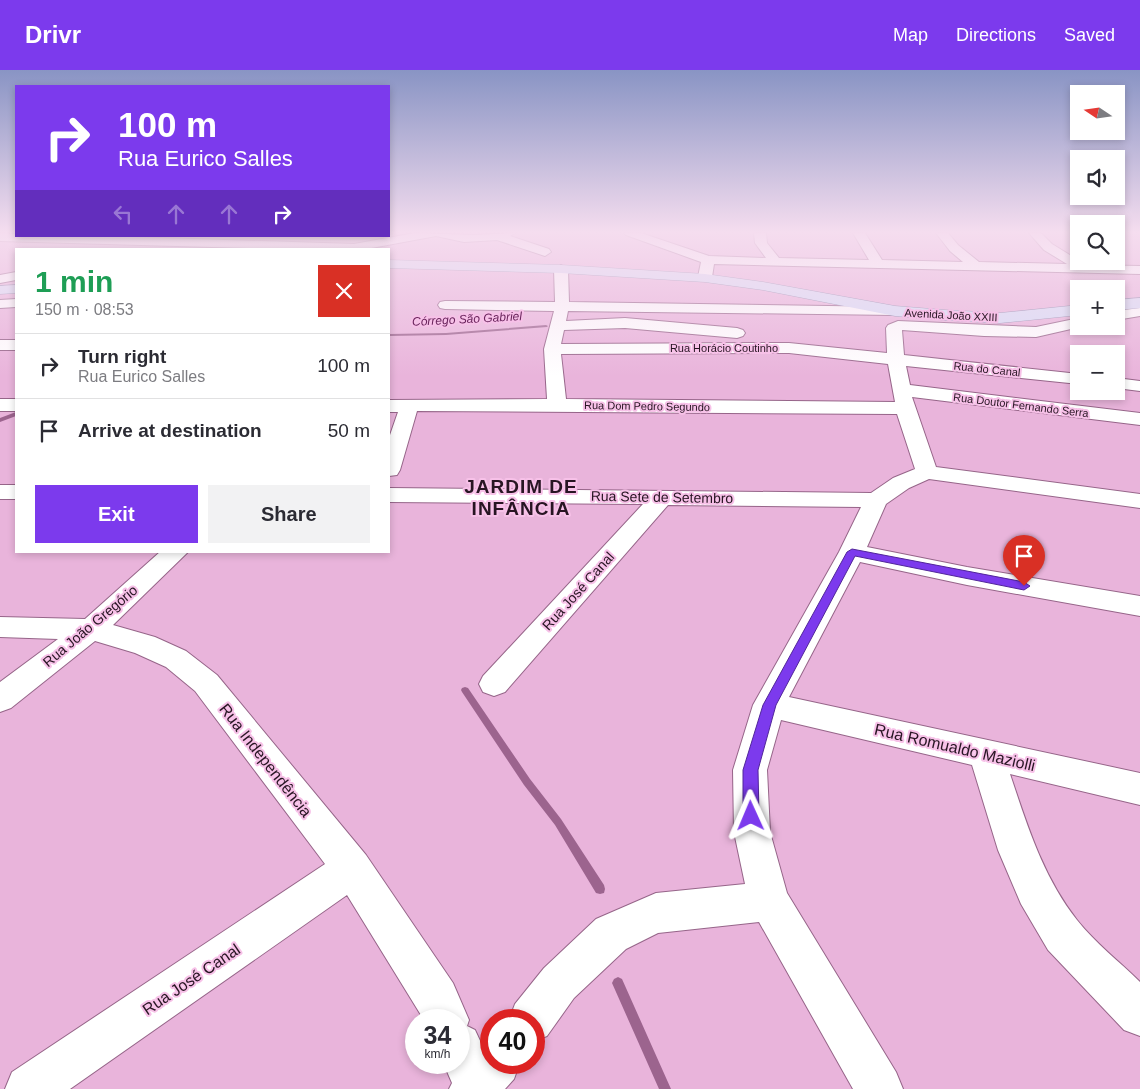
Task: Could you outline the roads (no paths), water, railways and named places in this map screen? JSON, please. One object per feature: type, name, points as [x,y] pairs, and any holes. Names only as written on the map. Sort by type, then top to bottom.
[{"type":"main road","name":"Avenida João XXIII","points":[[723,281],[895,311],[1000,318],[1070,311]]},
{"type":"main road","points":[[0,290],[15,289]]},
{"type":"main road","points":[[1125,304],[1140,303]]},
{"type":"street","points":[[557,405],[552,349],[562,306],[561,281]]},
{"type":"street","points":[[0,304],[15,303]]},
{"type":"street","points":[[445,305],[895,311]]},
{"type":"street","points":[[1125,314],[1140,312]]},
{"type":"street","points":[[556,326],[640,324],[745,334],[770,340],[789,348]]},
{"type":"street","points":[[927,472],[904,399],[896,359],[894,328],[898,326],[926,326],[984,331],[1036,332],[1070,325]]},
{"type":"street","points":[[0,345],[15,344]]},
{"type":"street","name":"Rua Horácio Coutinho","points":[[552,349],[789,348],[896,359]]},
{"type":"street","name":"Rua do Canal","points":[[896,359],[1070,378]]},
{"type":"street","points":[[1125,384],[1140,386]]},
{"type":"street","name":"Rua Dom Pedro Segundo","points":[[390,406],[904,399]]},
{"type":"street","name":"Rua Doutor Fernando Serra","points":[[904,399],[1140,419]]},
{"type":"street","points":[[0,405],[15,405]]},
{"type":"street","points":[[390,467],[409,406]]},
{"type":"street","points":[[879,1089],[769,901],[752,832],[750,770],[770,705],[852,552],[876,500],[901,483],[927,472],[1140,501]]},
{"type":"street","points":[[0,492],[15,492]]},
{"type":"street","name":"Rua Sete de Setembro","points":[[390,495],[876,500]]},
{"type":"street","name":"Rua José Canal","points":[[494,684],[662,497]]},
{"type":"street","points":[[852,552],[966,576],[1140,606]]},
{"type":"street","name":"Rua João Gregório","points":[[0,699],[91,629],[175,553]]},
{"type":"street","name":"Rua Independência","points":[[0,627],[91,629],[145,645],[176,659],[206,683],[352,868],[442,1009]]},
{"type":"street","name":"Rua Romualdo Maziolli","points":[[770,705],[1140,789]]},
{"type":"street","points":[[986,755],[1017,850],[1035,890],[1063,936],[1140,1014]]},
{"type":"street","name":"Rua José Canal","points":[[29,1089],[352,868]]},
{"type":"street","points":[[539,1009],[559,983],[611,934],[656,913],[769,901]]},
{"type":"waterway","name":"Córrego São Gabriel","points":[[390,335],[446,334],[546,326]]},
{"type":"waterway","name":"Córrego São Gabriel","points":[[0,420],[15,414]]},
{"type":"waterway","points":[[465,690],[527,782],[558,822],[600,889]]},
{"type":"waterway","points":[[618,983],[665,1089]]},
{"type":"district","name":"JARDIM DE INFÂNCIA","points":[[521,497]]}]
